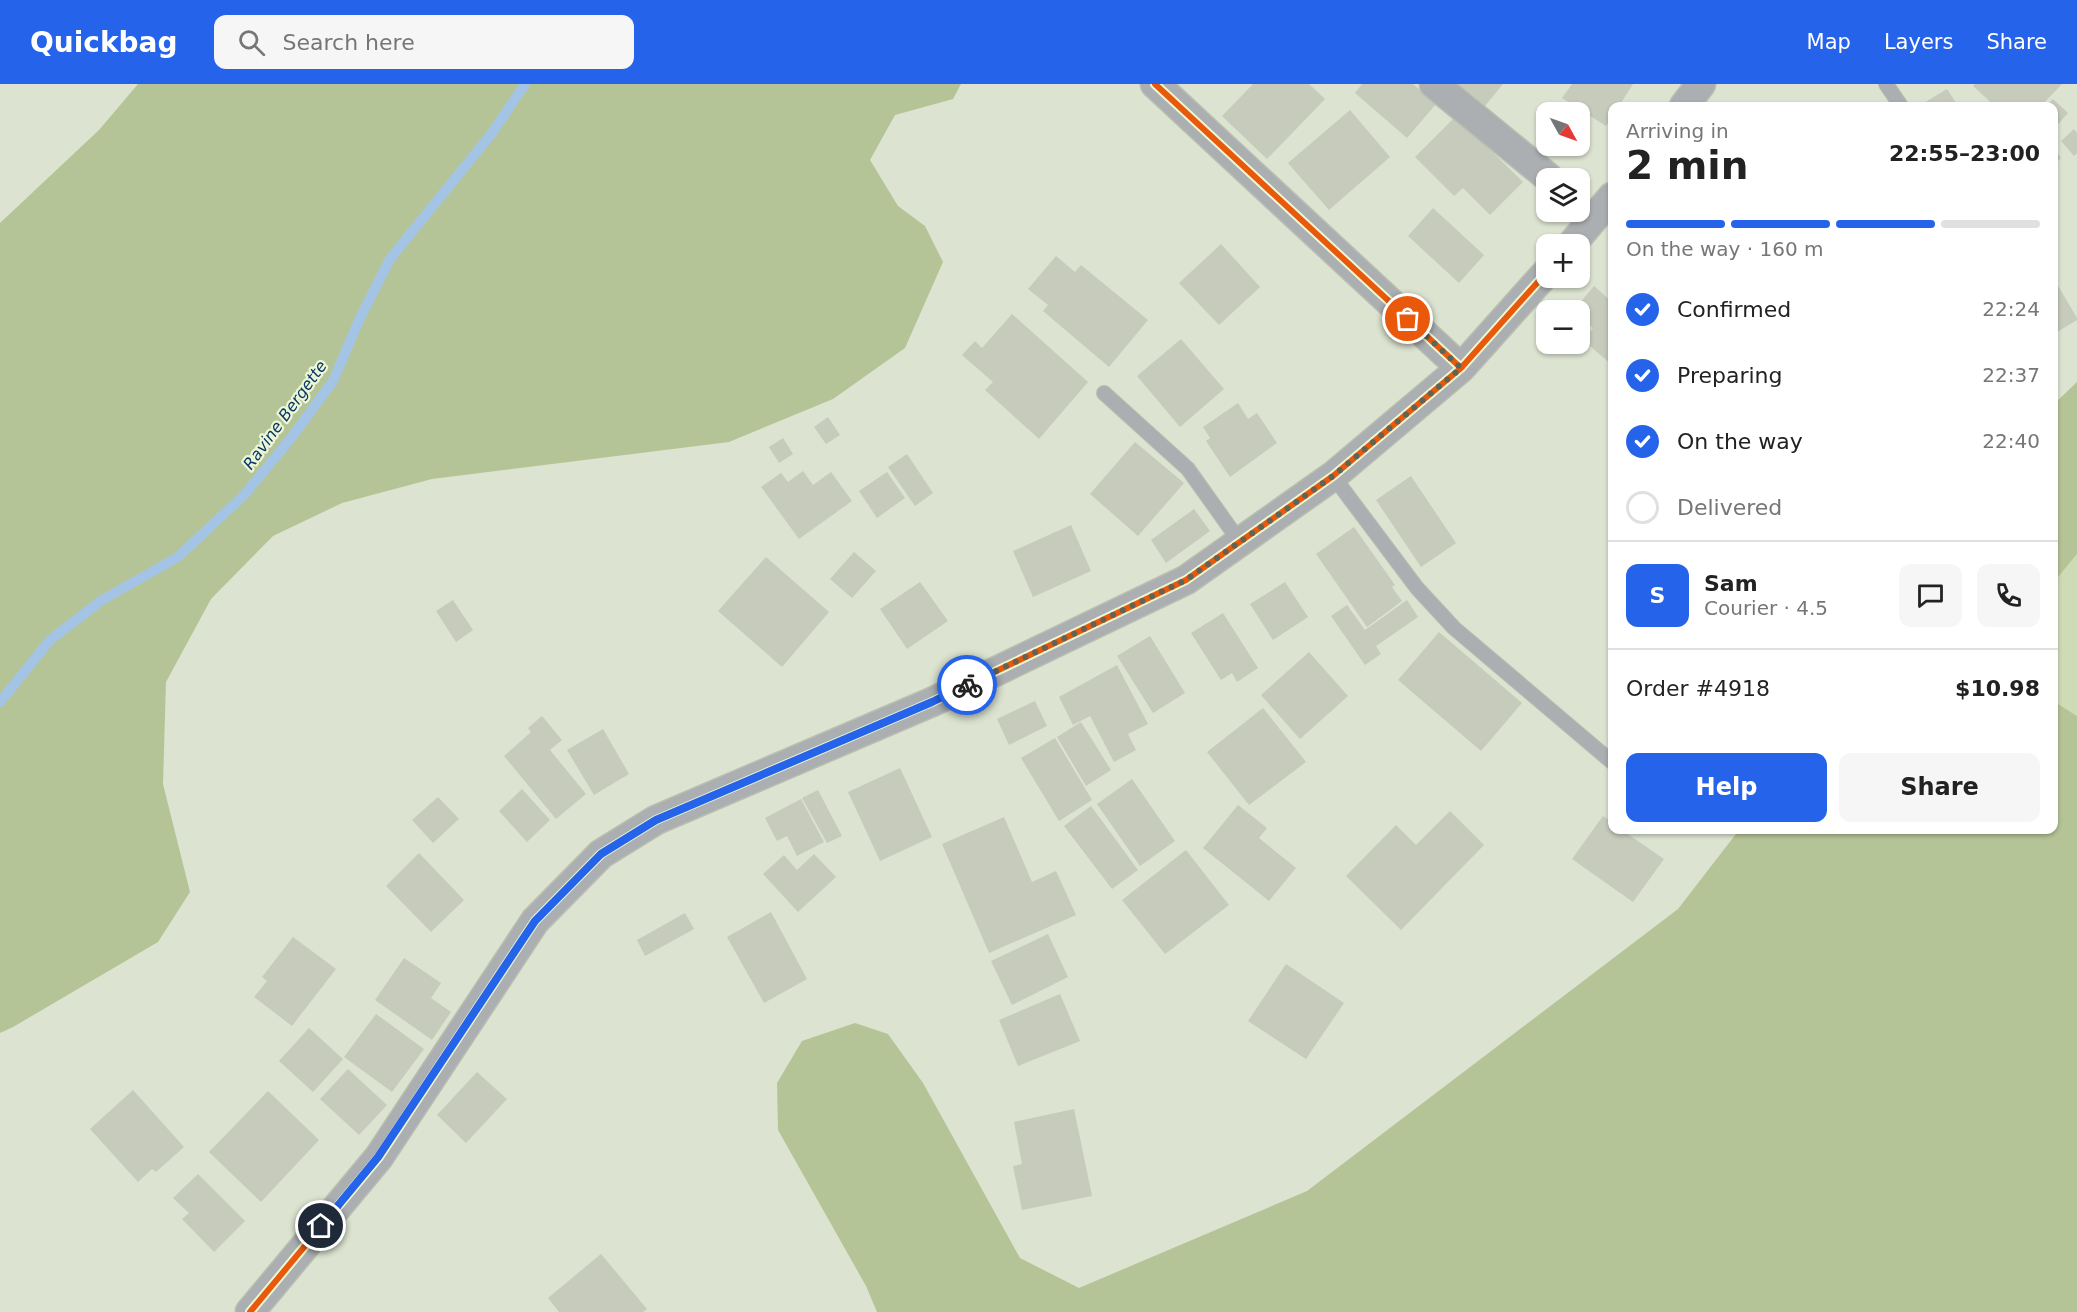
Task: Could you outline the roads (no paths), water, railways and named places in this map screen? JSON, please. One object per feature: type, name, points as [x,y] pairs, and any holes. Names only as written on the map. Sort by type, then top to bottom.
[{"type":"street","points":[[1155,84],[1461,368]]},
{"type":"street","points":[[1434,84],[1538,168]]},
{"type":"street","points":[[1687,102],[1701,84]]},
{"type":"street","points":[[1578,234],[1596,206]]},
{"type":"street","points":[[250,1312],[378,1157],[535,921],[601,854],[656,820],[932,702],[1186,580],[1333,476],[1461,368],[1536,284]]},
{"type":"lane","points":[[1886,84],[1898,102]]},
{"type":"lane","points":[[1104,393],[1188,469],[1240,542]]},
{"type":"lane","points":[[1333,476],[1417,588],[1454,628],[1608,759]]},
{"type":"waterway","name":"Ravine Bergette","points":[[0,702],[50,640],[102,600],[178,557],[245,494],[291,438],[333,381],[360,318],[390,259],[492,133],[525,84]]}]
